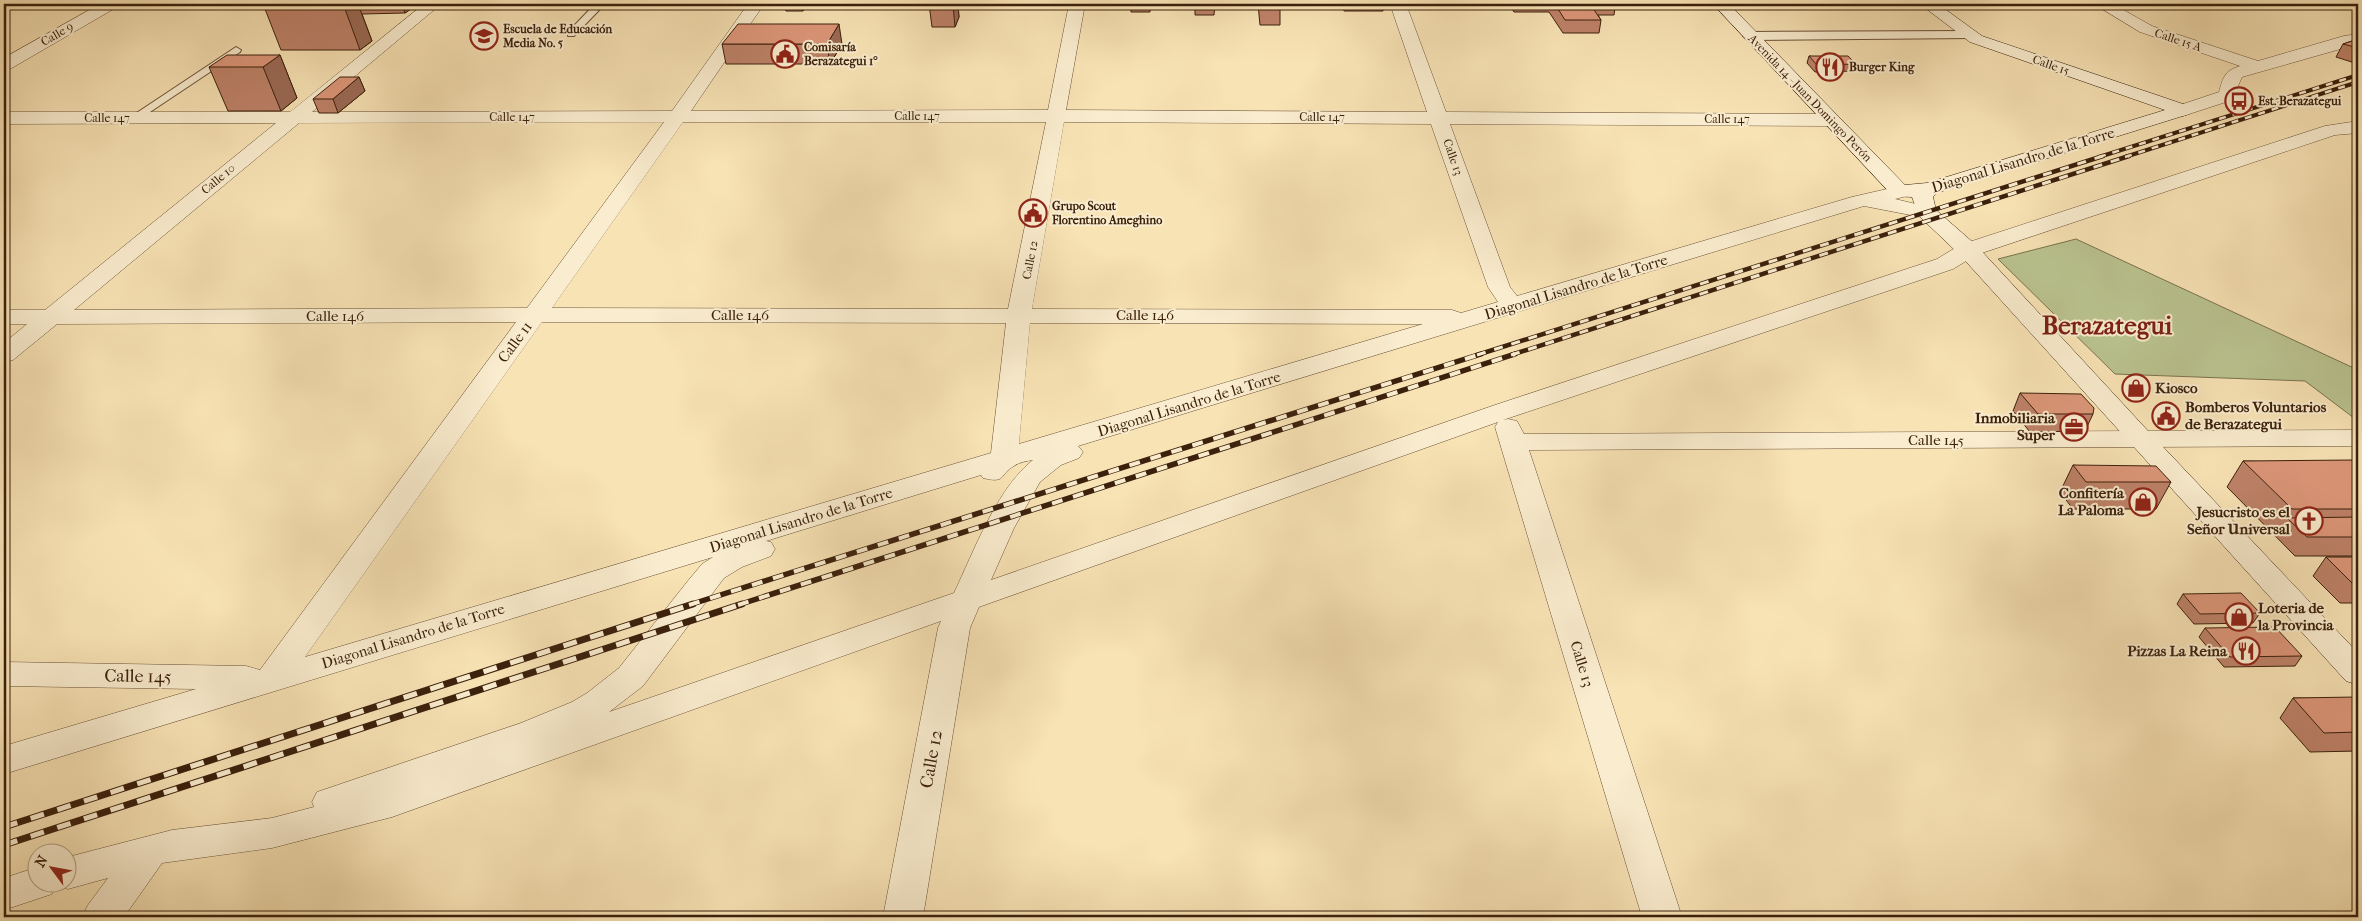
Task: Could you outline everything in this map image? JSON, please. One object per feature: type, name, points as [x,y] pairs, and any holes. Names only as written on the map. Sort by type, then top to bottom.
[{"type":"street","name":"Calle 9","points":[[4,65],[110,4]]},
{"type":"street","name":"Calle 10","points":[[4,355],[433,4]]},
{"type":"street","name":"Calle 11","points":[[272,678],[678,116],[756,4]]},
{"type":"street","name":"Calle 12","points":[[1004,459],[1019,315],[1077,4]]},
{"type":"street","name":"Calle 13","points":[[1398,4],[1499,287],[1513,307]]},
{"type":"street","name":"Avenida 14 - Juan Domingo Perón","points":[[1721,4],[1900,192]]},
{"type":"street","name":"Calle 15","points":[[1928,4],[1968,35],[2184,110]]},
{"type":"street","name":"Calle 15 A","points":[[2102,4],[2146,29],[2258,67]]},
{"type":"street","points":[[1750,36],[1968,35]]},
{"type":"street","name":"Diagonal Lisandro de la Torre","points":[[4,760],[1859,202],[1900,192],[1929,189],[2221,99],[2229,93],[2230,80],[2234,74],[2344,40],[2358,39]]},
{"type":"street","name":"Calle 147","points":[[4,118],[292,119],[1056,116],[1830,120]]},
{"type":"street","points":[[102,917],[161,848],[272,833],[392,802],[1504,411],[1945,264],[1968,250],[2332,130],[2358,127]]},
{"type":"street","points":[[1926,212],[1922,196],[1929,189]]},
{"type":"street","points":[[1859,202],[1886,202],[1926,212],[1968,250],[2358,673]]},
{"type":"street","name":"Calle 146","points":[[4,317],[1019,315],[1476,318]]},
{"type":"street","name":"Calle 12","points":[[903,917],[954,628],[998,528],[1035,470],[1050,459],[1275,390],[1476,318]]},
{"type":"street","name":"Calle 13","points":[[1504,411],[1662,917]]},
{"type":"street","name":"Calle 145","points":[[1513,442],[2358,438]]},
{"type":"street","points":[[78,870],[322,804],[567,720],[599,702],[631,677],[698,589],[721,565],[746,554],[957,488],[992,473],[1004,459]]},
{"type":"street","name":"Calle 145","points":[[4,674],[272,678]]},
{"type":"street","points":[[4,894],[28,886]]},
{"type":"lane","points":[[571,34],[600,4]]},
{"type":"lane","points":[[134,118],[236,50]]},
{"type":"green space","points":[[2076,239],[2358,370],[2358,421],[2305,381],[2115,374],[1998,259]]},
{"type":"building","points":[[273,4],[329,6],[332,4],[352,4],[345,9],[265,9]]},
{"type":"building","points":[[802,4],[802,5],[785,5]]},
{"type":"building","points":[[1555,4],[1590,4],[1601,20],[1565,20]]},
{"type":"building","points":[[1590,4],[1612,4],[1615,8],[1593,8]]},
{"type":"building","points":[[738,24],[839,24],[827,44],[722,44]]},
{"type":"building","points":[[2358,39],[2358,48],[2343,44]]},
{"type":"building","points":[[227,55],[280,55],[263,67],[209,67]]},
{"type":"building","points":[[1809,56],[1848,56],[1856,64],[1817,65]]},
{"type":"building","points":[[340,77],[359,77],[333,99],[313,99]]},
{"type":"building","points":[[2020,393],[2081,394],[2094,408],[2093,414],[2038,414]]},
{"type":"building","points":[[2354,460],[2358,464],[2358,509],[2292,509],[2243,461]]},
{"type":"building","points":[[2073,465],[2156,466],[2171,482],[2086,482]]},
{"type":"building","points":[[2358,517],[2358,537],[2307,537],[2287,518]]},
{"type":"building","points":[[2326,557],[2358,557],[2358,584],[2353,584]]},
{"type":"building","points":[[2241,593],[2260,613],[2200,614],[2183,594]]},
{"type":"building","points":[[2275,627],[2302,656],[2230,657],[2205,628]]},
{"type":"building","points":[[2356,697],[2358,699],[2358,732],[2324,733],[2293,698]]},
{"type":"railway","points":[[2099,157],[2358,75]]},
{"type":"railway","points":[[2125,157],[2358,82]]},
{"type":"railway","points":[[1477,355],[2103,156]]},
{"type":"railway","points":[[1511,355],[2129,156]]},
{"type":"railway","points":[[689,605],[1481,354]]},
{"type":"railway","points":[[738,605],[1515,354]]},
{"type":"railway","points":[[4,827],[693,604]]},
{"type":"railway","points":[[4,845],[742,604]]},
{"type":"place","name":"Escuela de Educación Media No. 5","points":[[484,36]]},
{"type":"place","name":"Comisaría Berazategui 1°","points":[[785,54]]},
{"type":"place","name":"Burger King","points":[[1830,67]]},
{"type":"place","name":"Est. Berazategui","points":[[2239,101]]},
{"type":"place","name":"Grupo Scout Florentino Ameghino","points":[[1033,213]]},
{"type":"place","name":"Kiosco","points":[[2136,388]]},
{"type":"place","name":"Bomberos Voluntarios de Berazategui","points":[[2166,416]]},
{"type":"place","name":"Inmobiliaria Super","points":[[2074,427]]},
{"type":"place","name":"Confitería La Paloma","points":[[2143,502]]},
{"type":"place","name":"Jesucristo es el Señor Universal","points":[[2309,521]]},
{"type":"place","name":"Loteria de la Provincia","points":[[2239,617]]},
{"type":"place","name":"Pizzas La Reina","points":[[2246,651]]},
{"type":"district","name":"Berazategui","points":[[2107,325]]}]
